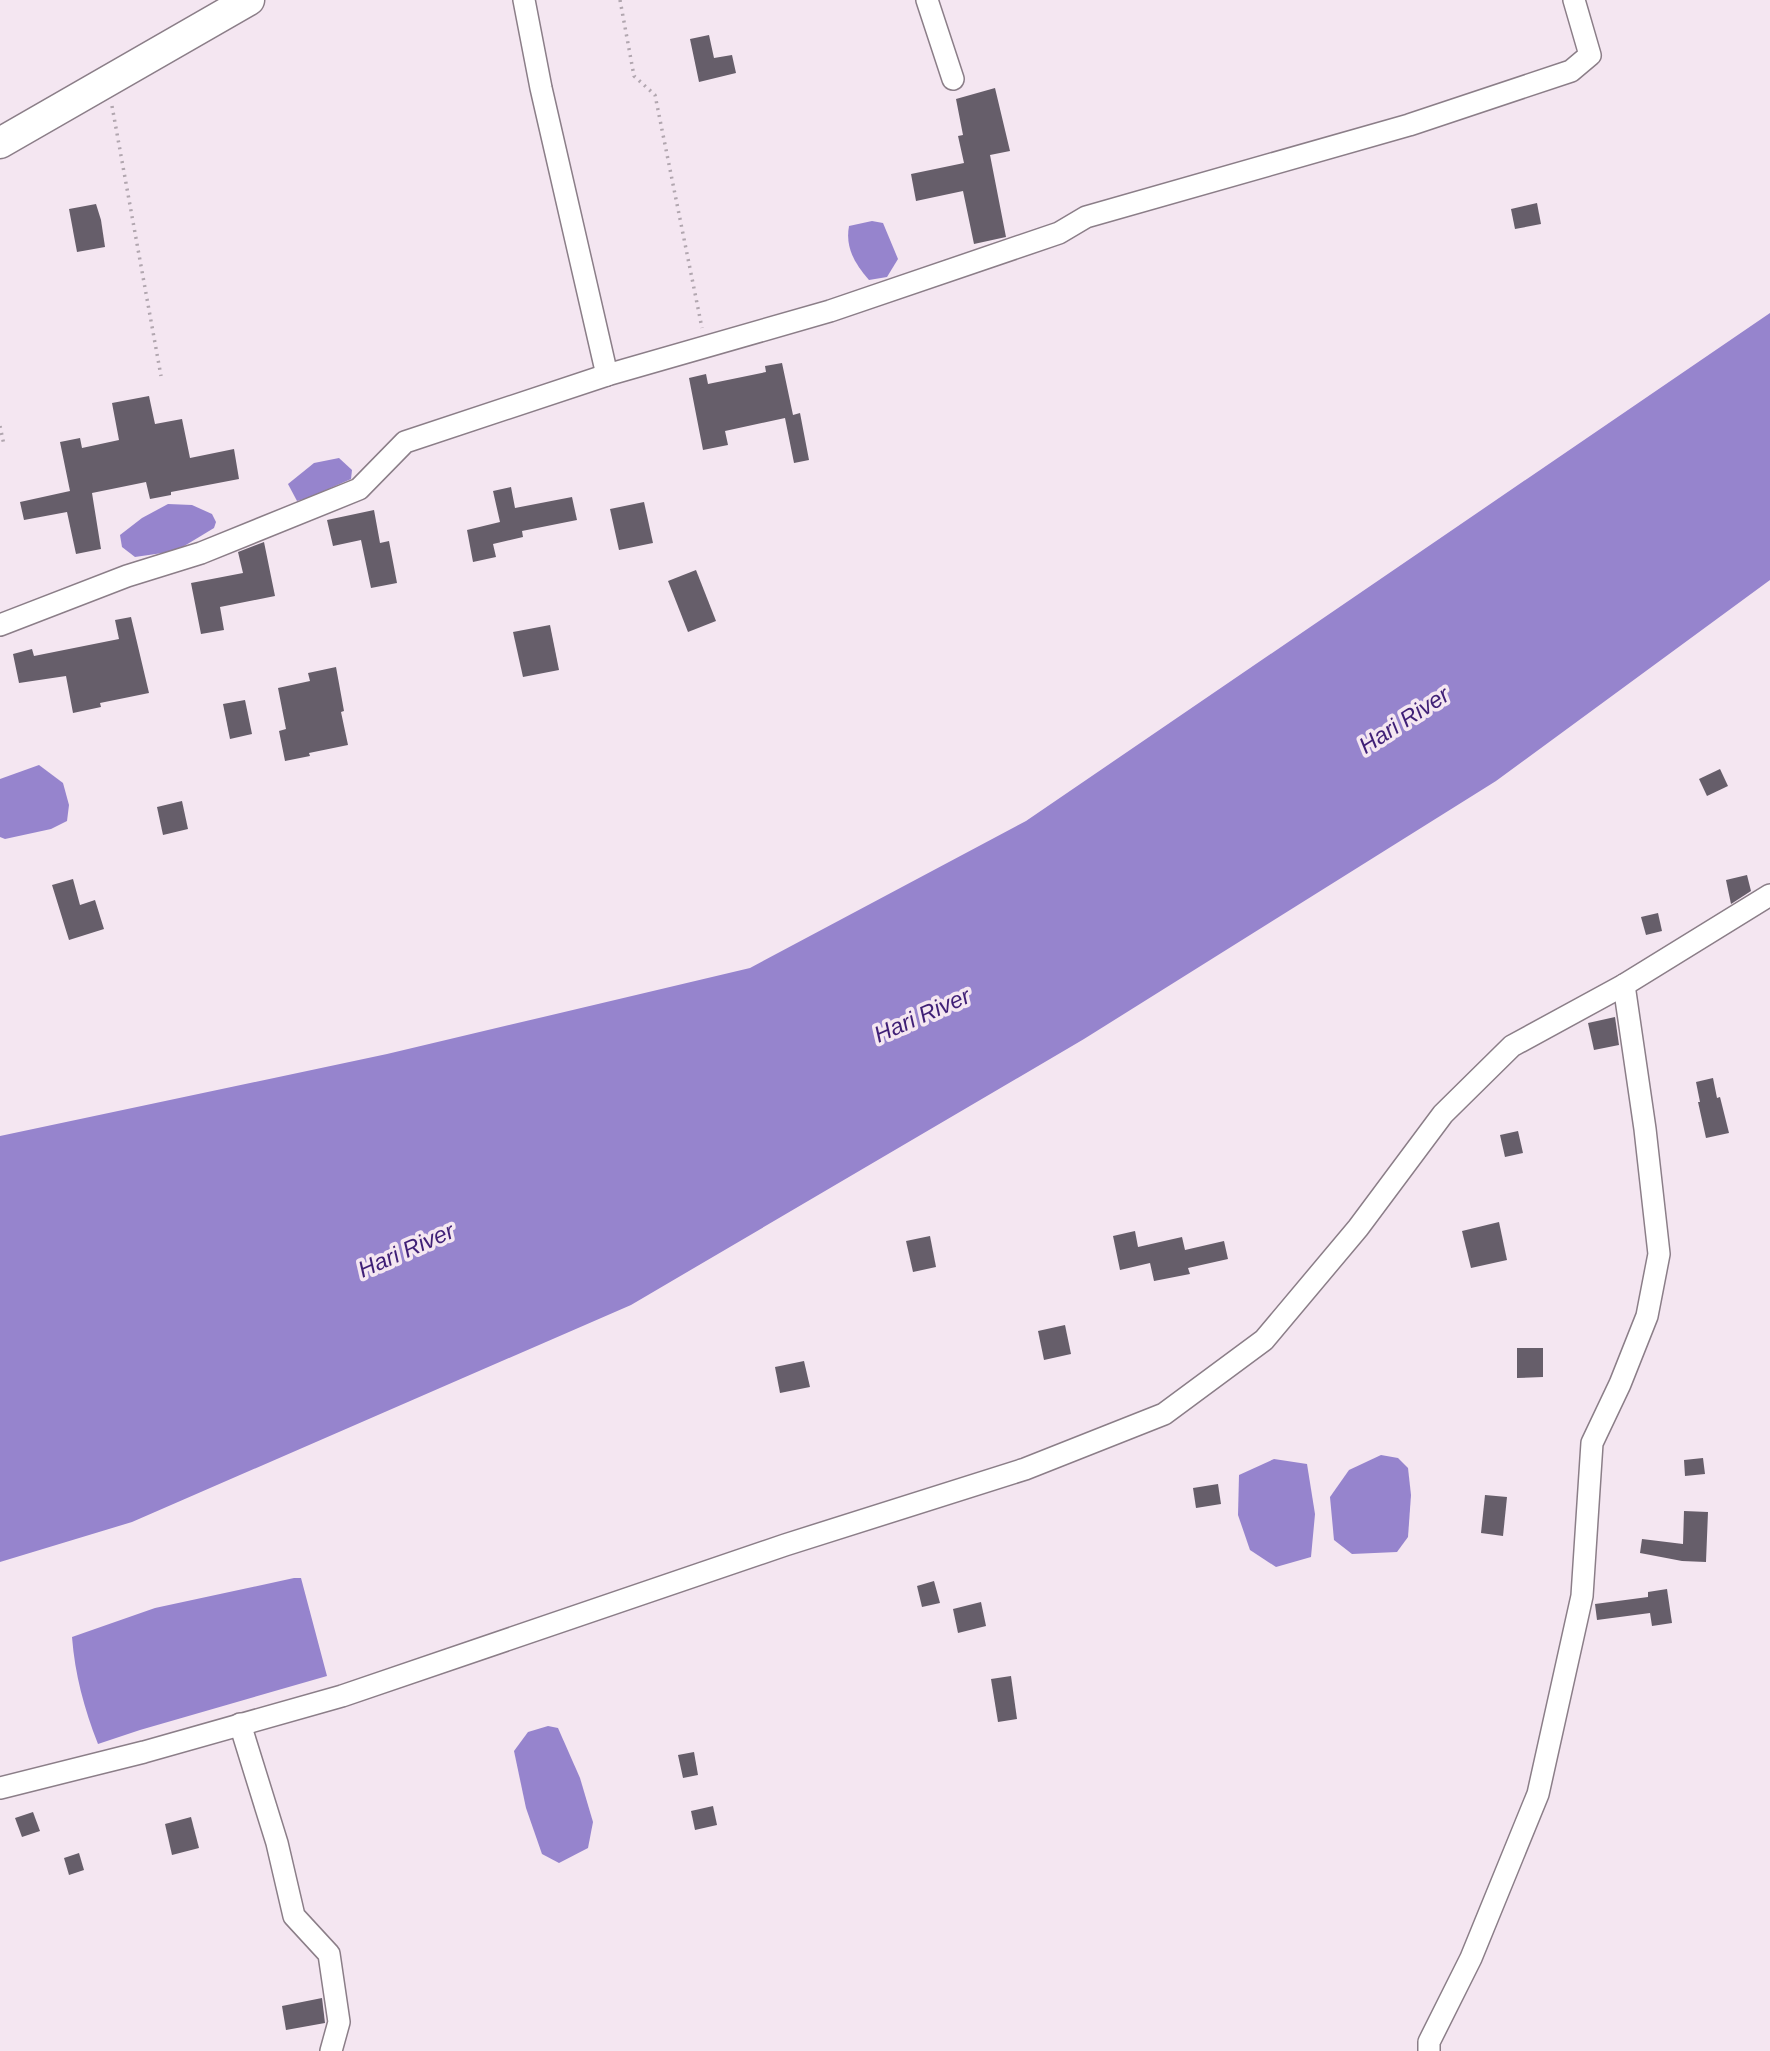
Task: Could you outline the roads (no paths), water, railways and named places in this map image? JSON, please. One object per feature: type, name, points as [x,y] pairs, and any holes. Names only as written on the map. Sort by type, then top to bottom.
[{"type":"main road","points":[[0,143],[249,0]]},
{"type":"street","points":[[524,0],[541,88],[607,375]]},
{"type":"street","points":[[927,0],[953,79]]},
{"type":"street","points":[[0,625],[127,576],[201,553],[359,489],[405,442],[607,375],[831,311],[1059,233],[1086,216],[1409,125],[1571,71],[1590,55],[1574,0]]},
{"type":"street","points":[[0,1788],[131,1755],[342,1696],[785,1545],[1025,1469],[1164,1414],[1264,1340],[1357,1227],[1443,1114],[1511,1046],[1624,985],[1770,895]]},
{"type":"street","points":[[1429,2051],[1429,2042],[1471,1958],[1538,1794],[1582,1596],[1592,1443],[1620,1384],[1647,1315],[1659,1254],[1645,1129],[1624,985]]},
{"type":"street","points":[[240,1724],[277,1843],[294,1916],[328,1954],[339,2022],[331,2051]]},
{"type":"water","points":[[872,221],[883,223],[898,259],[887,277],[869,280],[852,255],[848,234],[849,226]]},
{"type":"water","name":"Hari River","points":[[1770,313],[1770,580],[1496,781],[1084,1039],[631,1305],[132,1522],[0,1562],[0,1136],[387,1054],[750,968],[1026,821]]},
{"type":"water","points":[[339,458],[352,470],[351,479],[297,501],[288,484],[314,463]]},
{"type":"water","points":[[168,504],[192,505],[212,514],[216,522],[214,528],[176,551],[135,557],[122,547],[120,535],[142,518]]},
{"type":"water","points":[[39,765],[63,783],[69,805],[67,821],[51,829],[5,839],[0,837],[0,779]]},
{"type":"water","points":[[1381,1455],[1398,1458],[1408,1468],[1411,1495],[1408,1537],[1397,1552],[1352,1554],[1334,1540],[1330,1497],[1349,1470]]},
{"type":"water","points":[[1274,1459],[1307,1464],[1315,1514],[1311,1557],[1276,1567],[1250,1550],[1238,1515],[1239,1475]]},
{"type":"water","points":[[301,1578],[327,1676],[98,1744],[81,1691],[72,1637],[155,1608]]},
{"type":"water","points":[[548,1726],[558,1728],[580,1778],[593,1822],[588,1848],[559,1863],[542,1854],[526,1808],[514,1751],[528,1732]]}]
